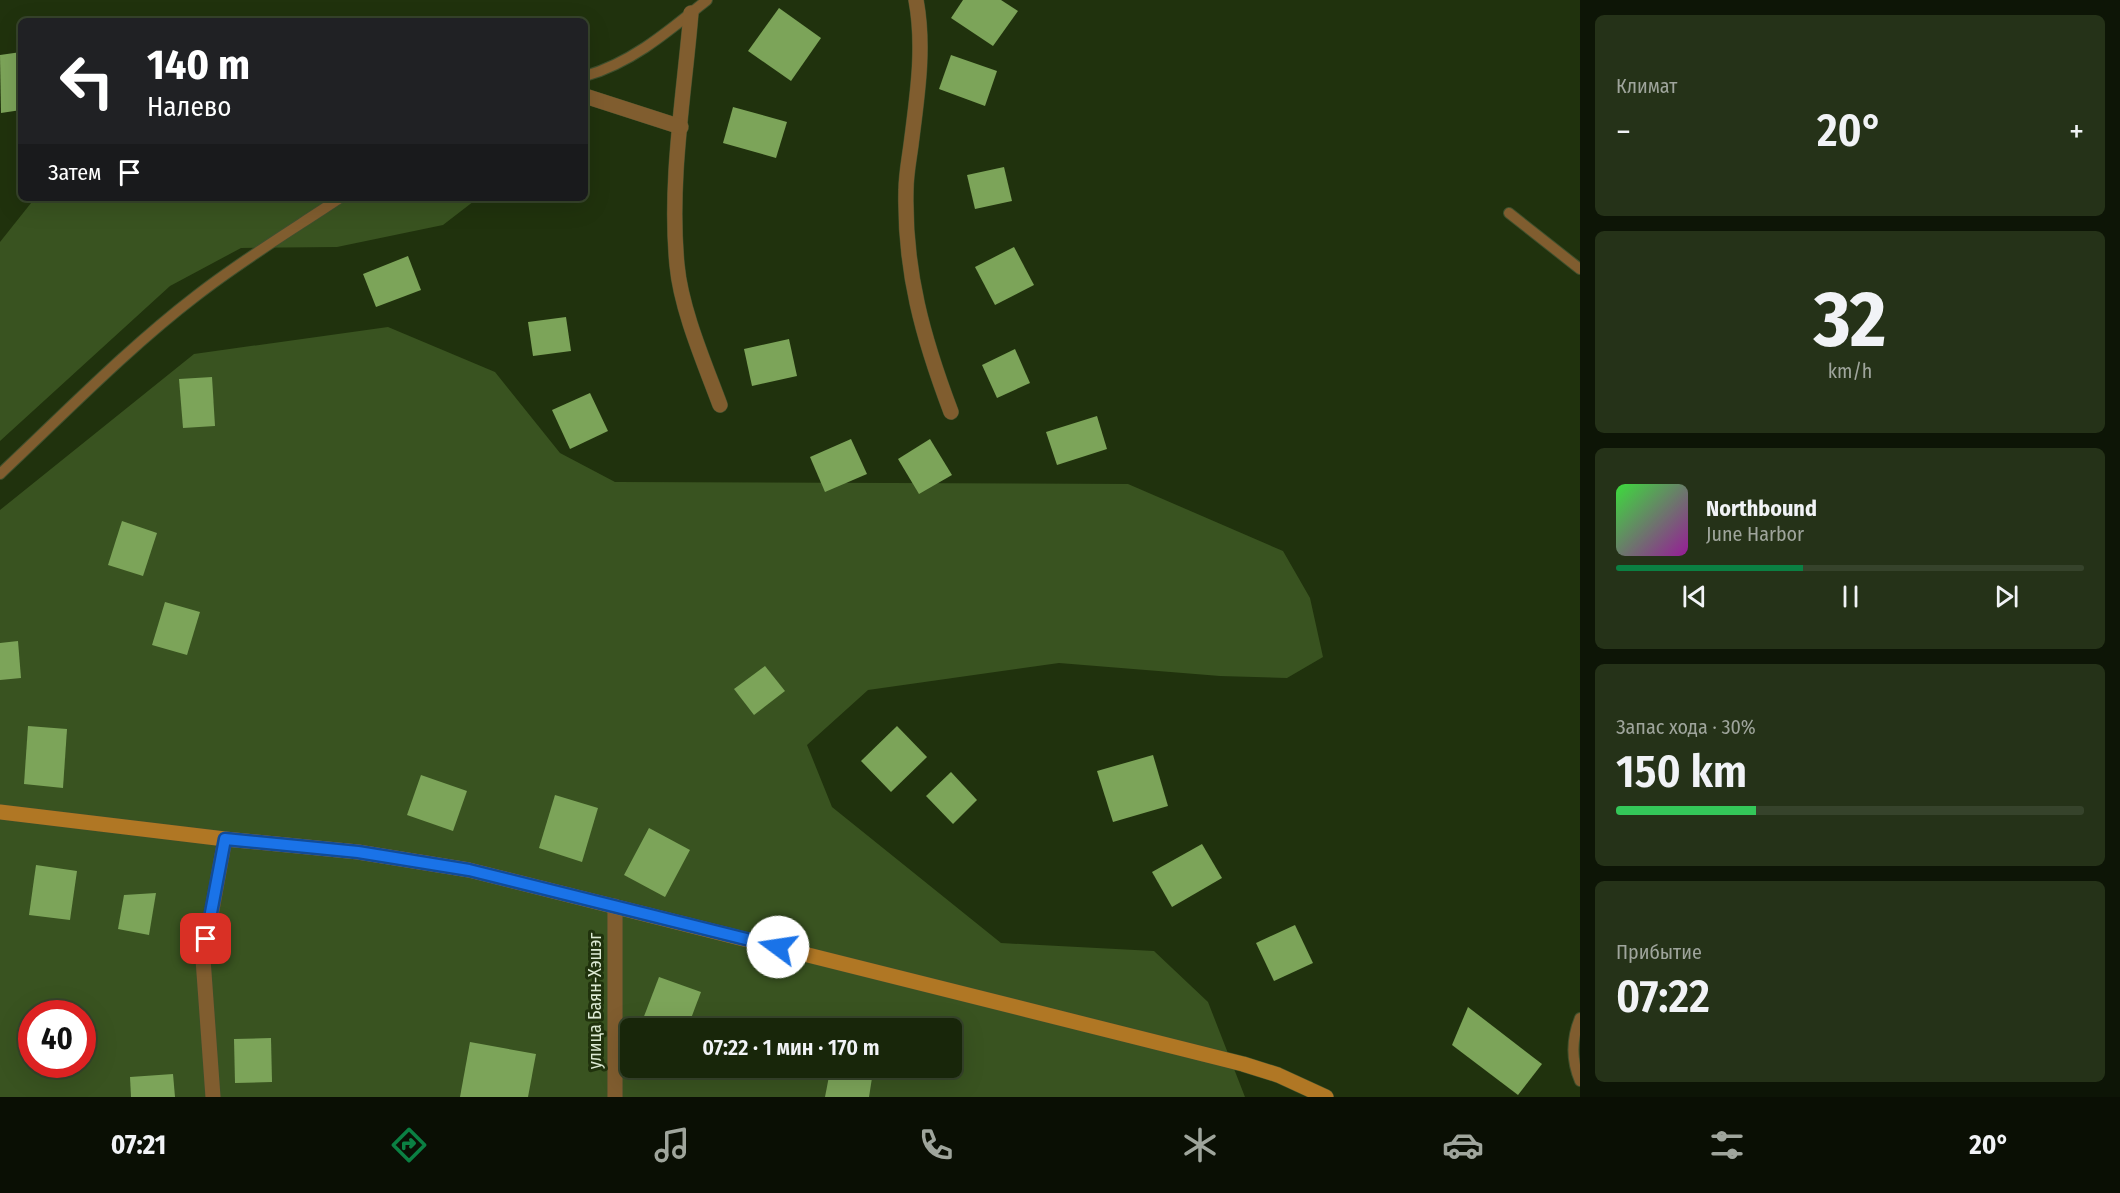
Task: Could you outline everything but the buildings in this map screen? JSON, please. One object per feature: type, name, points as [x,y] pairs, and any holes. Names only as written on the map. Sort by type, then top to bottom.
[{"type":"street","points":[[916,0],[920,50],[918,90],[906,189],[907,240],[916,307],[930,355],[951,412]]},
{"type":"street","points":[[691,13],[674,200],[677,267],[691,325],[720,405]]},
{"type":"street","points":[[588,97],[681,127]]},
{"type":"street","points":[[0,812],[225,839],[358,852],[469,870],[1243,1064],[1278,1075],[1326,1097]]},
{"type":"street","points":[[213,1097],[203,959],[225,839]]},
{"type":"street","name":"улица Баян-Хэшэг","points":[[615,906],[615,1097]]},
{"type":"lane","points":[[588,75],[601,72],[642,51],[707,0]]},
{"type":"lane","points":[[0,474],[157,328],[196,296],[335,201]]},
{"type":"lane","points":[[1509,213],[1580,268]]},
{"type":"lane","points":[[1580,1018],[1574,1034],[1573,1065],[1580,1081]]},
{"type":"green space","points":[[33,201],[474,201],[443,225],[337,247],[241,248],[170,286],[0,441],[0,242]]},
{"type":"green space","points":[[388,327],[495,372],[560,453],[615,482],[1128,484],[1283,551],[1310,598],[1323,657],[1287,678],[1220,676],[1059,663],[868,690],[807,745],[832,807],[1001,943],[1154,951],[1208,1002],[1245,1097],[0,1097],[0,510],[194,354]]},
{"type":"route","points":[[206,939],[225,839],[358,852],[469,870],[778,947]]}]
